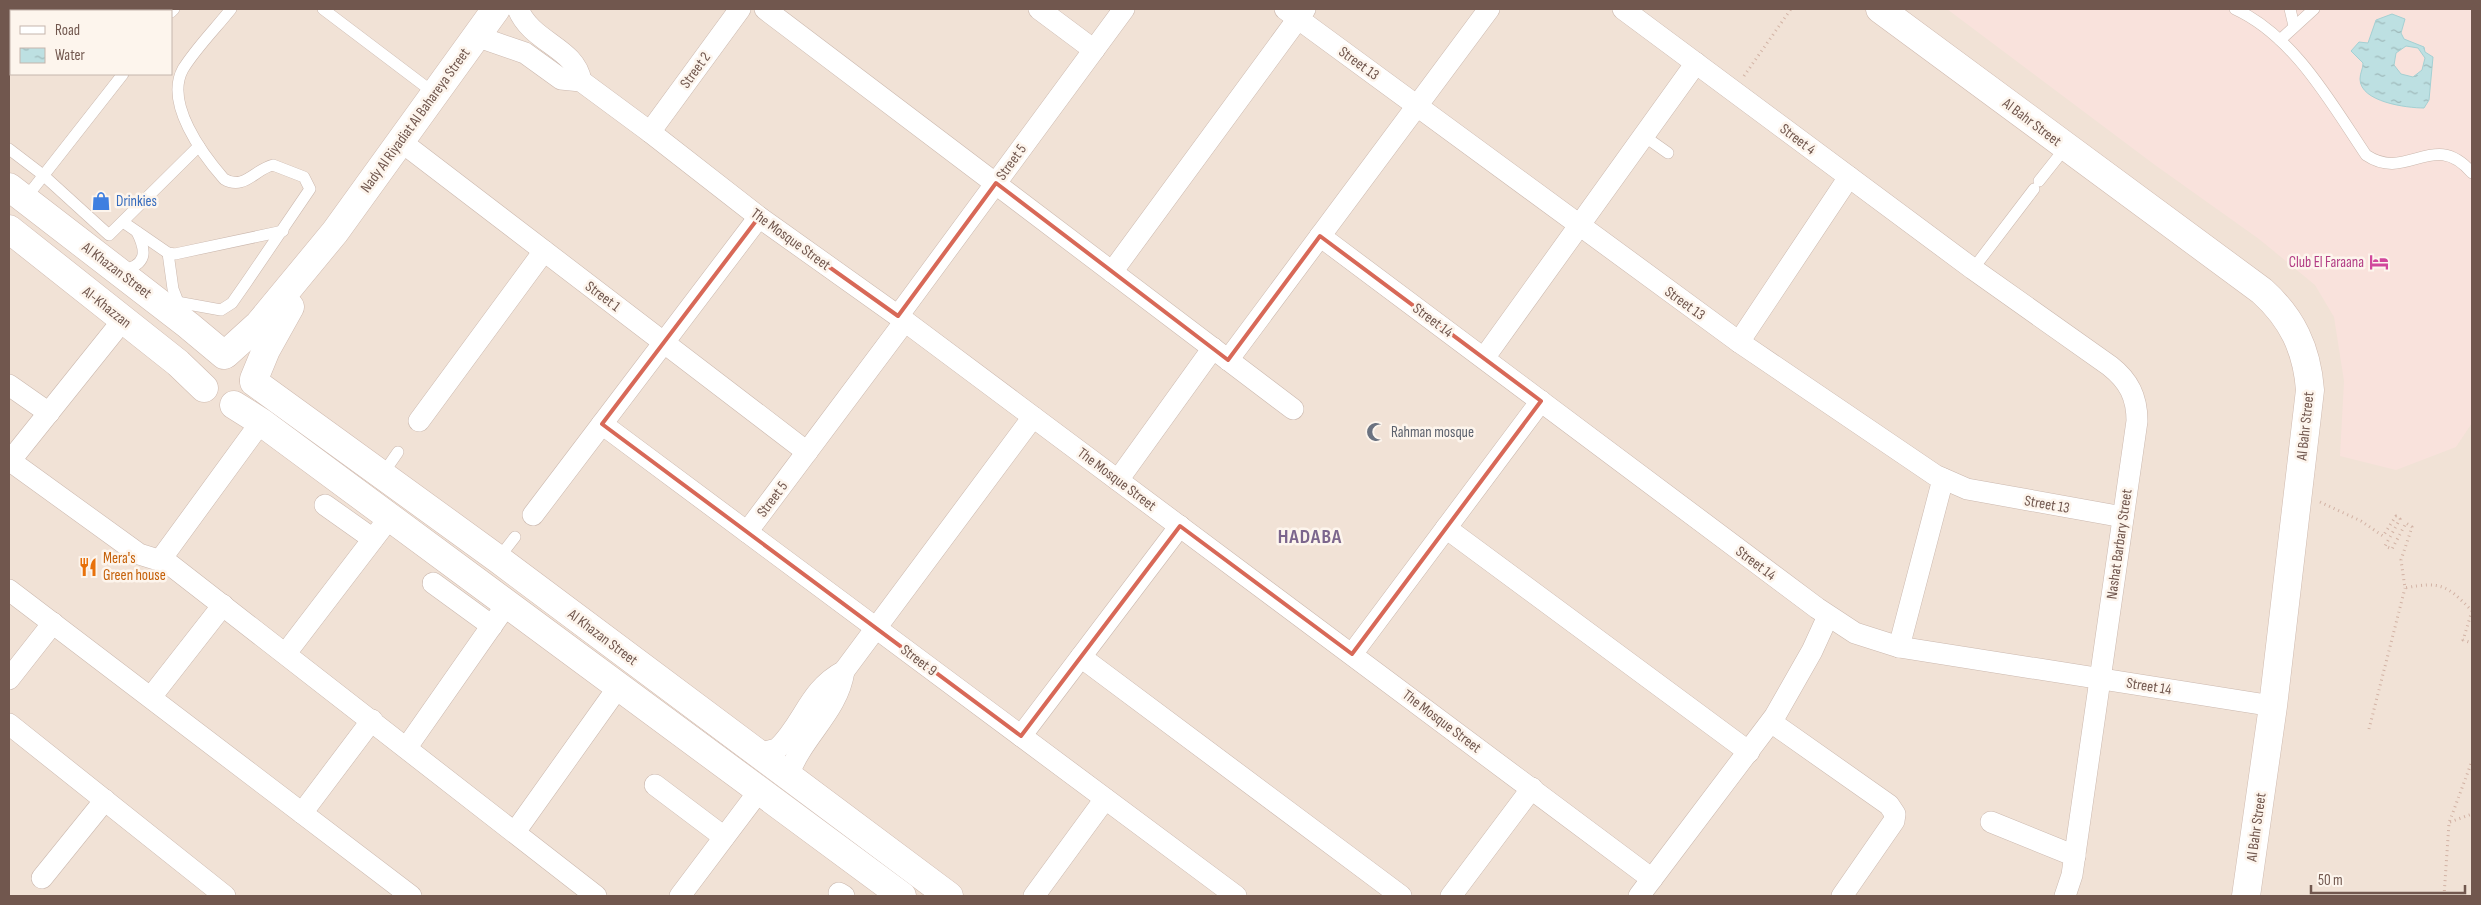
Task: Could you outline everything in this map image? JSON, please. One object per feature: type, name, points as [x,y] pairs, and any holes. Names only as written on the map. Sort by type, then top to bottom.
[{"type":"main road","name":"Nady Al Riyadiat Al Bahareya Street","points":[[254,380],[273,335],[335,232],[399,140],[496,9]]},
{"type":"main road","name":"Al Bahr Street","points":[[1880,9],[2262,291],[2274,302],[2294,328],[2306,358],[2310,390],[2273,706],[2246,896]]},
{"type":"main road","name":"Al Khazan Street","points":[[17,193],[118,271],[183,313],[225,355]]},
{"type":"main road","name":"Al-Khazzan","points":[[9,229],[178,363],[204,388]]},
{"type":"main road","name":"Nady Al Riyadiat Al Bahareya Street","points":[[225,355],[259,324],[335,232]]},
{"type":"main road","points":[[225,355],[242,358],[252,371],[254,380],[248,397],[234,405],[219,404],[207,395],[204,388],[204,370],[210,362],[225,355]]},
{"type":"main road","name":"Al Khazan Street","points":[[254,380],[498,559],[949,896]]},
{"type":"main road","name":"Al Khazan Street","points":[[234,405],[261,422],[902,896]]},
{"type":"street","name":"The Mosque Street","points":[[518,9],[530,29],[576,66],[581,82]]},
{"type":"street","name":"Street 2","points":[[650,132],[740,9]]},
{"type":"street","points":[[766,9],[1293,409]]},
{"type":"street","points":[[1039,9],[1094,50]]},
{"type":"street","name":"Street 5","points":[[746,532],[807,452],[996,183],[1124,9]]},
{"type":"street","points":[[1118,480],[1220,354],[1320,236],[1489,9]]},
{"type":"street","name":"Street 4","points":[[1623,9],[1973,268]]},
{"type":"street","points":[[1112,272],[1296,12]]},
{"type":"street","name":"Street 13","points":[[1296,12],[1417,106],[1739,342],[1918,464],[1943,479],[1967,489],[2123,517]]},
{"type":"street","name":"The Mosque Street","points":[[476,36],[525,53],[567,82],[581,82],[650,132],[759,217],[901,319],[1652,878]]},
{"type":"street","points":[[1484,358],[1696,63]]},
{"type":"street","name":"Street 1","points":[[399,140],[807,452]]},
{"type":"street","points":[[1739,342],[1849,177]]},
{"type":"street","points":[[533,516],[759,217]]},
{"type":"street","name":"Street 14","points":[[1320,236],[1828,616],[1855,633],[1899,647],[2273,706]]},
{"type":"street","points":[[419,421],[544,251]]},
{"type":"street","name":"Nashat Barbary Street","points":[[1973,268],[2110,366],[2128,384],[2134,396],[2137,421],[2075,856],[2065,896]]},
{"type":"street","points":[[123,320],[10,461],[139,554],[161,559],[223,605],[596,896]]},
{"type":"street","points":[[9,385],[48,413]]},
{"type":"street","points":[[1352,654],[1541,401]]},
{"type":"street","points":[[758,754],[772,753],[778,750],[815,694],[830,679],[844,671],[1033,417]]},
{"type":"street","points":[[161,559],[261,422]]},
{"type":"street","name":"Street 9","points":[[602,424],[1236,896]]},
{"type":"street","points":[[1899,647],[1943,479]]},
{"type":"street","points":[[325,505],[373,539]]},
{"type":"street","points":[[286,654],[390,517]]},
{"type":"street","points":[[1021,736],[1180,526]]},
{"type":"street","points":[[1446,528],[1749,752]]},
{"type":"street","points":[[433,583],[492,626]]},
{"type":"street","points":[[9,590],[411,896]]},
{"type":"street","points":[[407,747],[507,604]]},
{"type":"street","points":[[151,698],[223,605]]},
{"type":"street","points":[[1639,896],[1771,722],[1799,675],[1828,616]]},
{"type":"street","points":[[9,679],[53,623]]},
{"type":"street","points":[[1082,657],[1401,896]]},
{"type":"street","points":[[788,776],[804,742],[835,701],[840,690],[844,671]]},
{"type":"street","points":[[515,832],[619,686]]},
{"type":"street","points":[[302,813],[372,720]]},
{"type":"street","points":[[1771,722],[1889,805],[1895,814],[1894,822],[1842,896]]},
{"type":"street","points":[[9,724],[225,896]]},
{"type":"street","points":[[655,785],[724,837]]},
{"type":"street","points":[[1451,896],[1532,788]]},
{"type":"street","points":[[680,896],[759,791]]},
{"type":"street","points":[[1034,896],[1105,799]]},
{"type":"street","points":[[42,878],[105,800]]},
{"type":"street","points":[[1991,822],[2075,856]]},
{"type":"lane","points":[[168,253],[172,289],[183,313],[221,310],[227,307],[283,231],[310,189],[304,177],[273,165],[245,181],[229,182],[220,175],[199,146],[180,107],[178,92],[182,70],[231,9]]},
{"type":"lane","points":[[323,9],[434,93]]},
{"type":"lane","points":[[2234,9],[2280,40],[2319,86],[2366,155],[2388,165],[2396,165],[2428,155],[2445,154],[2467,166],[2472,173]]},
{"type":"lane","points":[[2290,9],[2294,26]]},
{"type":"lane","points":[[2280,40],[2314,9]]},
{"type":"lane","points":[[17,193],[44,175],[122,75]]},
{"type":"lane","points":[[1644,136],[1668,153]]},
{"type":"lane","points":[[9,149],[44,175],[108,235],[199,146]]},
{"type":"lane","points":[[1973,268],[2066,147]]},
{"type":"lane","points":[[123,222],[168,253],[182,254],[283,231]]},
{"type":"lane","points":[[118,271],[132,267],[144,254],[145,248],[136,230]]},
{"type":"lane","points":[[382,475],[398,452]]},
{"type":"lane","points":[[498,559],[515,537]]},
{"type":"path","points":[[1733,91],[1792,9]]},
{"type":"path","points":[[2298,496],[2326,504],[2361,521],[2383,536],[2396,516],[2400,519],[2385,546],[2392,549],[2406,523],[2412,527],[2401,560],[2405,588],[2369,729]]},
{"type":"path","points":[[2405,588],[2428,584],[2451,589],[2472,611],[2463,640],[2472,643]]},
{"type":"path","points":[[2444,896],[2449,823],[2472,761]]},
{"type":"path","points":[[2449,823],[2472,814]]},
{"type":"highlighted area","points":[[996,183],[1228,360],[1320,236],[1541,401],[1352,654],[1180,526],[1021,736],[602,424],[759,217],[898,316]]},
{"type":"shaded area","points":[[9,9],[2472,9],[2472,896],[9,896]]},
{"type":"shaded area","name":"Club El Faraana","points":[[1947,9],[2472,9],[2472,423],[2456,447],[2396,470],[2340,456],[2344,381],[2334,317],[2315,285],[2259,239],[2155,165]]},
{"type":"water","points":[[2392,14],[2405,19],[2401,33],[2404,39],[2424,47],[2425,52],[2433,57],[2429,100],[2424,108],[2407,107],[2386,102],[2368,93],[2362,87],[2360,79],[2363,63],[2351,51],[2359,42],[2368,43],[2376,20]],"holes":[[[2406,46],[2418,48],[2425,58],[2422,70],[2413,77],[2401,74],[2394,65],[2396,53]]]},
{"type":"place","name":"Drinkies","points":[[101,201]]},
{"type":"place","name":"Club El Faraana","points":[[2379,262]]},
{"type":"place","name":"Rahman mosque","points":[[1376,432]]},
{"type":"place","name":"Mera's Green house","points":[[88,567]]},
{"type":"district","name":"HADABA","points":[[1310,536]]}]
